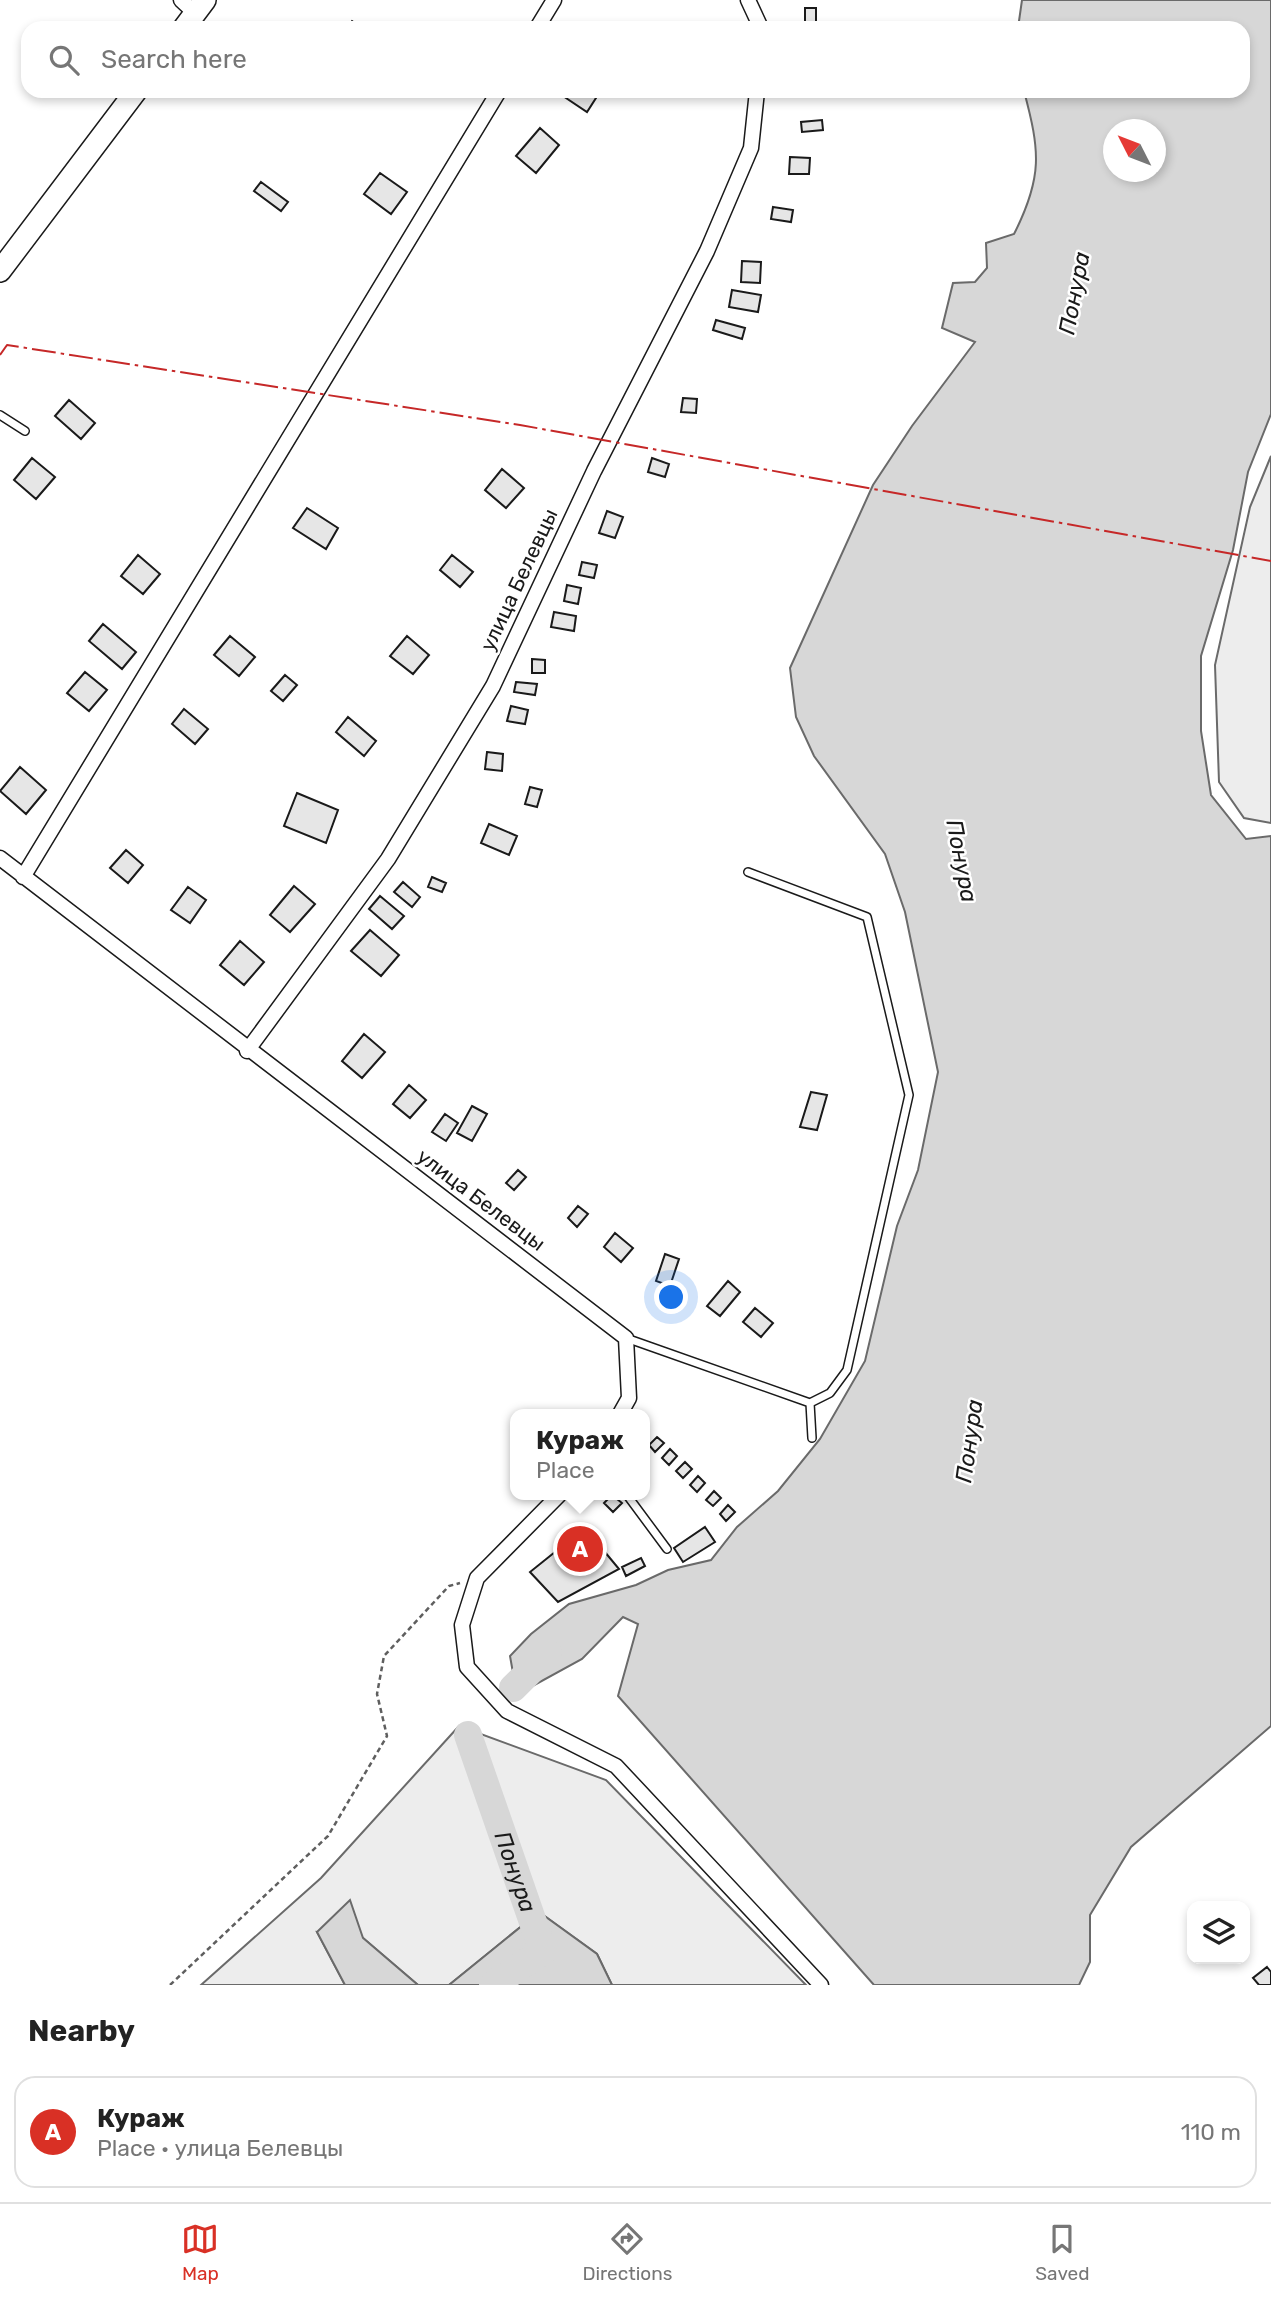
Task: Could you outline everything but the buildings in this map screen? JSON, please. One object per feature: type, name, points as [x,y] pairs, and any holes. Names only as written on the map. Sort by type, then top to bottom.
[{"type":"main road","points":[[0,271],[131,98]]},
{"type":"street","points":[[541,21],[554,0]]},
{"type":"street","points":[[748,0],[758,21]]},
{"type":"street","points":[[23,877],[495,98]]},
{"type":"street","name":"улица Белевцы","points":[[247,1051],[388,859],[493,686],[594,471],[707,251],[751,148],[756,98]]},
{"type":"street","name":"улица Белевцы","points":[[0,858],[247,1051],[626,1338]]},
{"type":"street","points":[[623,1409],[629,1398],[626,1338]]},
{"type":"street","points":[[554,1500],[477,1578],[462,1625],[467,1667],[507,1711],[616,1766],[821,1985]]},
{"type":"lane","points":[[0,415],[25,431]]},
{"type":"lane","points":[[626,1338],[810,1403],[830,1393],[847,1370],[909,1095],[867,917],[748,872]]},
{"type":"lane","points":[[810,1403],[812,1438]]},
{"type":"lane","points":[[631,1500],[667,1549]]},
{"type":"path","points":[[170,1985],[328,1836],[387,1736],[377,1694],[384,1656],[449,1586],[477,1578]]},
{"type":"shaded area","points":[[1271,456],[1271,823],[1244,818],[1219,782],[1215,665],[1250,507]]},
{"type":"shaded area","points":[[459,1726],[606,1780],[806,1985],[612,1985],[597,1954],[539,1912],[449,1985],[418,1985],[363,1938],[317,1932],[345,1985],[201,1985],[321,1878]]},
{"type":"water","points":[[1022,0],[1271,0],[1271,414],[1248,472],[1233,550],[1201,656],[1201,731],[1211,795],[1246,839],[1271,836],[1271,1726],[1131,1847],[1090,1915],[1090,1962],[1079,1985],[874,1985],[618,1696],[638,1624],[623,1617],[582,1659],[529,1688],[513,1673],[510,1656],[531,1634],[569,1604],[636,1585],[668,1570],[711,1560],[737,1527],[778,1491],[820,1439],[865,1361],[897,1226],[918,1170],[938,1072],[905,912],[885,854],[814,756],[796,717],[790,668],[873,485],[912,426],[975,342],[942,328],[953,283],[975,282],[987,268],[986,243],[1014,234],[1030,196],[1036,148],[1026,98],[1250,98],[1250,21],[1019,21]]},
{"type":"water","points":[[350,1900],[363,1938],[418,1985],[345,1985],[317,1932]]},
{"type":"water","points":[[539,1912],[597,1954],[612,1985],[449,1985]]},
{"type":"waterway","name":"Понура","points":[[513,1688],[548,1653]]},
{"type":"waterway","name":"Понура","points":[[468,1735],[543,1951],[493,1985]]},
{"type":"power","points":[[0,355],[7,345],[520,425],[1271,561]]},
{"type":"place","name":"Кураж","points":[[580,1549]]}]
